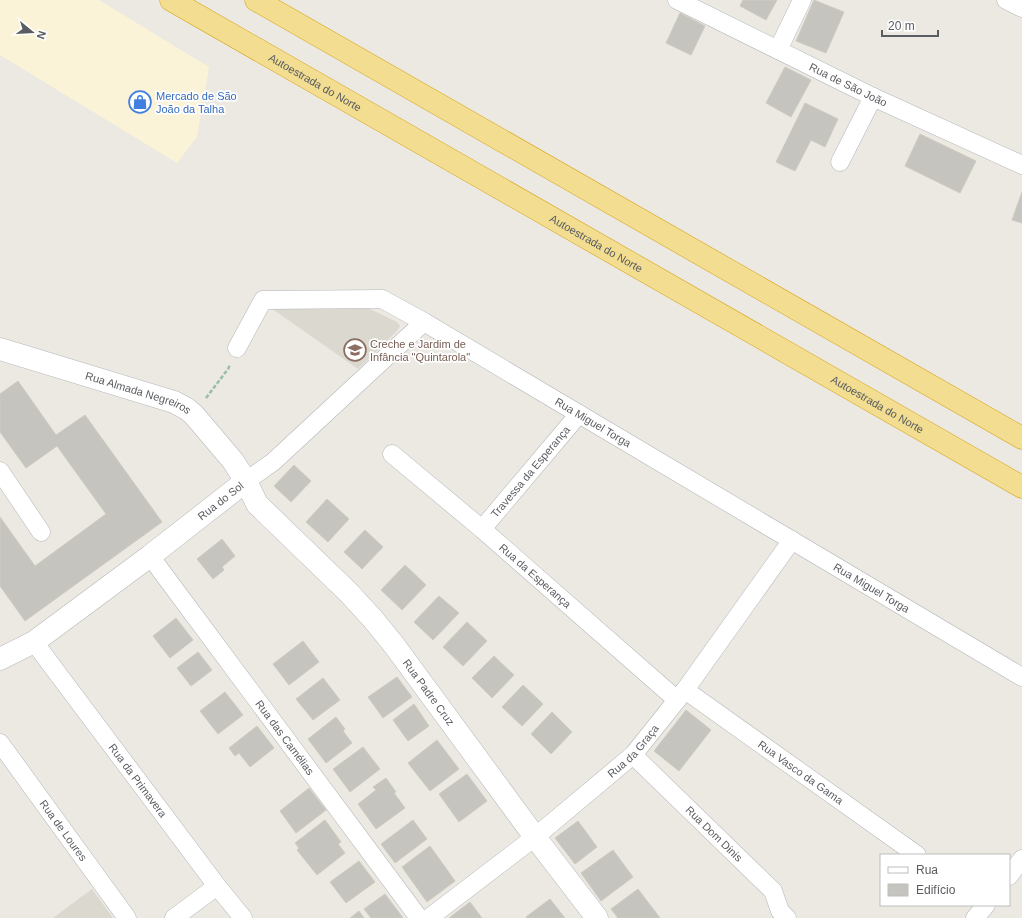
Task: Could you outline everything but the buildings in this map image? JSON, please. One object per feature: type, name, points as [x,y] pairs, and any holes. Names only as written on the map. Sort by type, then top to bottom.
[{"type":"highway","name":"Autoestrada do Norte","points":[[171,0],[1022,486]]},
{"type":"highway","points":[[256,0],[1022,438]]},
{"type":"street","name":"Rua de São João","points":[[677,0],[873,97],[1022,165]]},
{"type":"street","points":[[778,50],[802,0]]},
{"type":"street","points":[[1006,0],[1022,8]]},
{"type":"street","points":[[840,162],[873,97]]},
{"type":"street","name":"Rua Miguel Torga","points":[[237,348],[263,300],[382,299],[424,322],[1022,677]]},
{"type":"street","name":"Rua do Sol","points":[[0,659],[34,642],[273,462],[424,322]]},
{"type":"street","name":"Rua Almada Negreiros","points":[[0,349],[174,402],[187,409],[194,415],[233,461],[246,481]]},
{"type":"street","name":"Travessa da Esperança","points":[[482,529],[579,414]]},
{"type":"street","name":"Rua da Esperança","points":[[392,454],[681,695]]},
{"type":"street","points":[[0,471],[42,532]]},
{"type":"street","name":"Rua Padre Cruz","points":[[246,481],[257,504],[348,592],[394,645],[535,837],[597,918]]},
{"type":"street","name":"Rua da Graça","points":[[429,918],[535,837],[634,755],[681,695],[792,540]]},
{"type":"street","name":"Rua das Camélias","points":[[150,556],[419,918]]},
{"type":"street","name":"Rua da Primavera","points":[[34,642],[217,886],[243,918]]},
{"type":"street","name":"Rua Vasco da Gama","points":[[681,695],[916,854]]},
{"type":"street","name":"Rua de Loures","points":[[0,743],[127,918]]},
{"type":"street","name":"Rua Dom Dinis","points":[[634,755],[773,891],[780,911],[787,918]]},
{"type":"street","points":[[1010,875],[1022,859]]},
{"type":"street","points":[[174,918],[217,886]]},
{"type":"street","points":[[975,918],[985,906]]},
{"type":"path","points":[[194,415],[228,369],[237,348]]},
{"type":"shaded area","name":"Mercado de São João da Talha","points":[[0,0],[99,0],[209,67],[197,137],[177,163],[0,55]]},
{"type":"shaded area","name":"Creche e Jardim de Infância \"Quintarola\"","points":[[271,308],[368,308],[397,322],[400,326],[397,331],[358,369]]},
{"type":"shaded area","points":[[92,889],[113,918],[53,918]]},
{"type":"place","name":"Mercado de São João da Talha","points":[[140,102]]},
{"type":"place","name":"Creche e Jardim de Infância \"Quintarola\"","points":[[355,350]]}]
